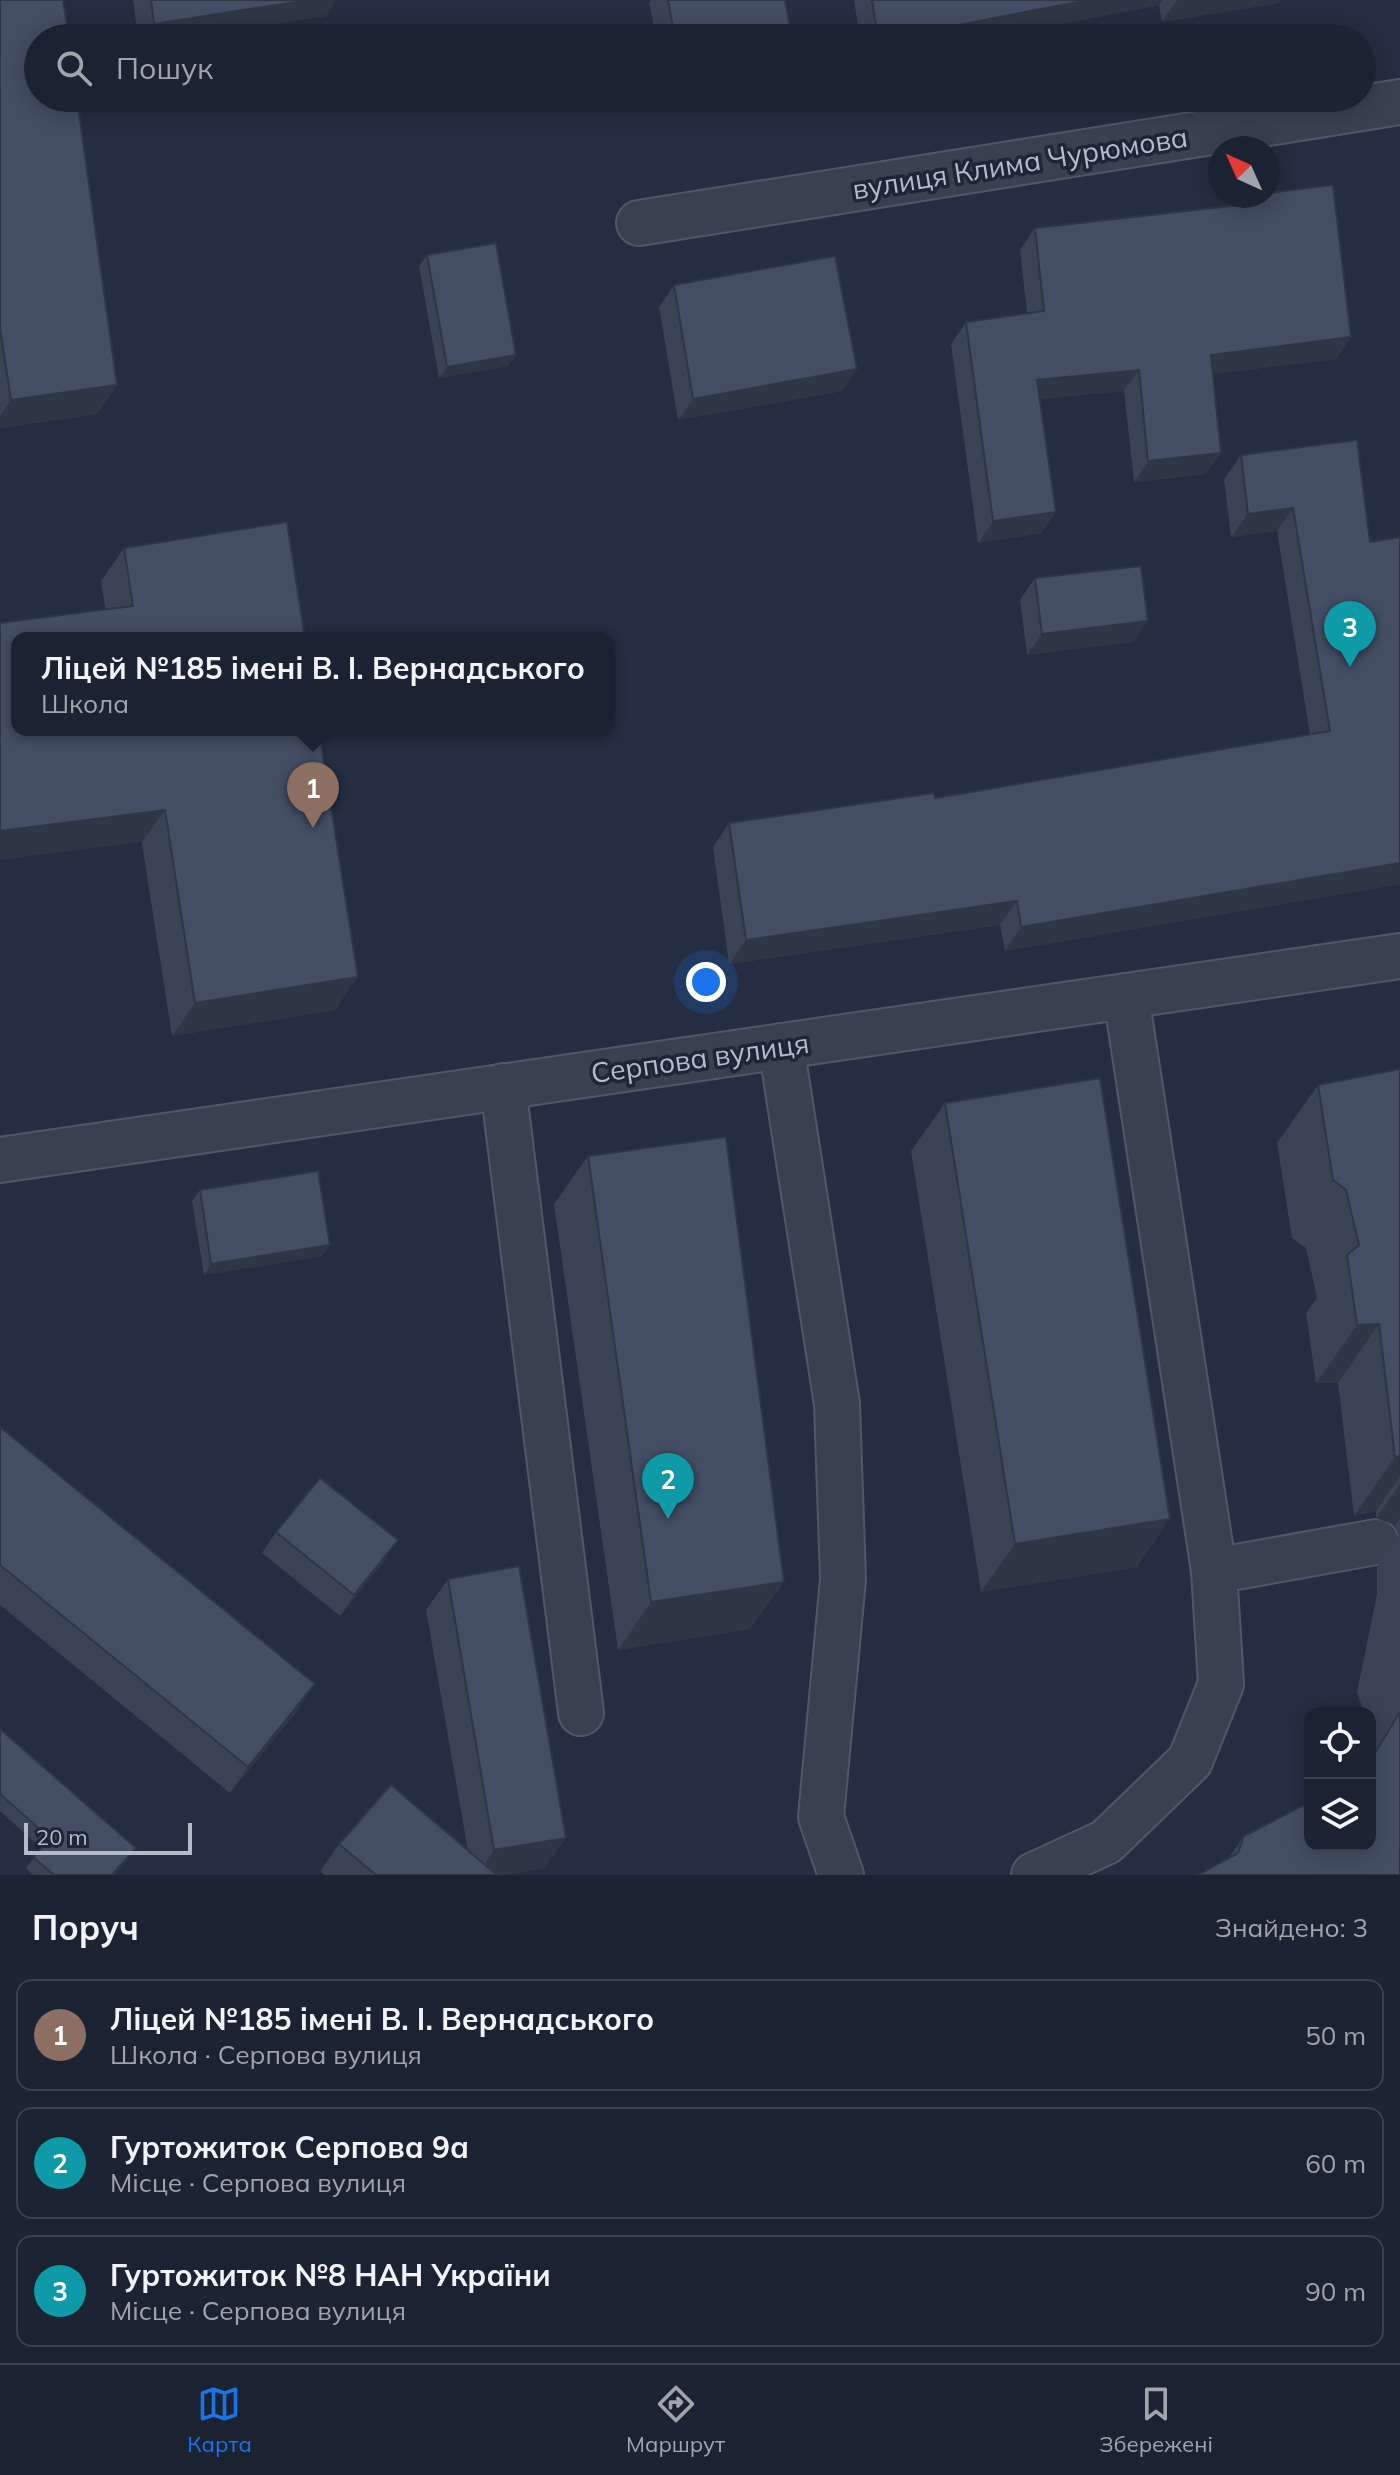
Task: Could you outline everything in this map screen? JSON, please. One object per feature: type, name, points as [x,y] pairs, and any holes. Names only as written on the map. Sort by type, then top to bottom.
[{"type":"street","name":"вулиця Клима Чурюмова","points":[[1376,106],[1400,102]]},
{"type":"street","name":"вулиця Клима Чурюмова","points":[[639,223],[1337,112]]},
{"type":"street","name":"Серпова вулиця","points":[[0,1160],[1400,956]]},
{"type":"street","points":[[1034,1875],[1106,1842],[1190,1761],[1221,1684],[1214,1571],[1126,996]]},
{"type":"street","points":[[781,1046],[837,1404],[843,1579],[821,1817],[841,1875]]},
{"type":"street","points":[[503,1086],[581,1713]]},
{"type":"street","points":[[1214,1571],[1376,1542]]},
{"type":"building","points":[[0,0],[63,0],[67,24],[24,24],[24,112],[79,112],[117,385],[11,400],[0,328]]},
{"type":"building","points":[[151,0],[308,0],[154,24]]},
{"type":"building","points":[[668,0],[785,0],[789,24],[672,24]]},
{"type":"building","points":[[872,0],[1088,0],[963,24],[876,24]]},
{"type":"building","points":[[1333,185],[1351,337],[1211,355],[1221,453],[1148,461],[1139,370],[1037,380],[1056,512],[993,521],[966,322],[1044,311],[1035,228],[1212,208],[1280,208],[1280,192]]},
{"type":"building","points":[[496,243],[516,355],[447,367],[427,255]]},
{"type":"building","points":[[835,256],[857,369],[693,399],[674,285]]},
{"type":"building","points":[[1357,440],[1370,542],[1400,537],[1400,863],[1021,927],[1017,901],[746,940],[729,823],[934,793],[935,798],[1330,731],[1293,508],[1248,514],[1241,455]]},
{"type":"building","points":[[287,522],[304,632],[11,632],[11,736],[320,736],[358,977],[195,1003],[165,810],[0,831],[0,623],[133,606],[124,548]]},
{"type":"building","points":[[1141,566],[1148,621],[1042,634],[1035,578]]},
{"type":"building","points":[[1400,1069],[1400,1456],[1395,1457],[1379,1324],[1357,1325],[1347,1255],[1359,1245],[1346,1190],[1333,1180],[1318,1085]]},
{"type":"building","points":[[1100,1078],[1170,1519],[1015,1544],[945,1103]]},
{"type":"building","points":[[726,1137],[784,1582],[651,1602],[588,1156]]},
{"type":"building","points":[[318,1171],[330,1245],[211,1264],[200,1190]]},
{"type":"building","points":[[0,1427],[315,1684],[248,1767],[0,1565]]},
{"type":"building","points":[[320,1478],[398,1540],[354,1595],[276,1532]]},
{"type":"building","points":[[519,1566],[566,1838],[494,1850],[448,1579]]},
{"type":"building","points":[[1400,1712],[1400,1875],[1198,1875],[1238,1853],[1244,1836],[1304,1805],[1304,1851],[1376,1851],[1376,1751]]},
{"type":"building","points":[[0,1729],[136,1848],[112,1875],[54,1875],[33,1857],[50,1838],[0,1794]]},
{"type":"building","points":[[391,1785],[497,1875],[376,1875],[339,1844]]},
{"type":"place","name":"Гуртожиток №8 НАН України","points":[[1350,667]]},
{"type":"place","name":"Ліцей №185 імені В. І. Вернадського","points":[[313,828]]},
{"type":"place","name":"Гуртожиток Серпова 9а","points":[[668,1519]]}]
